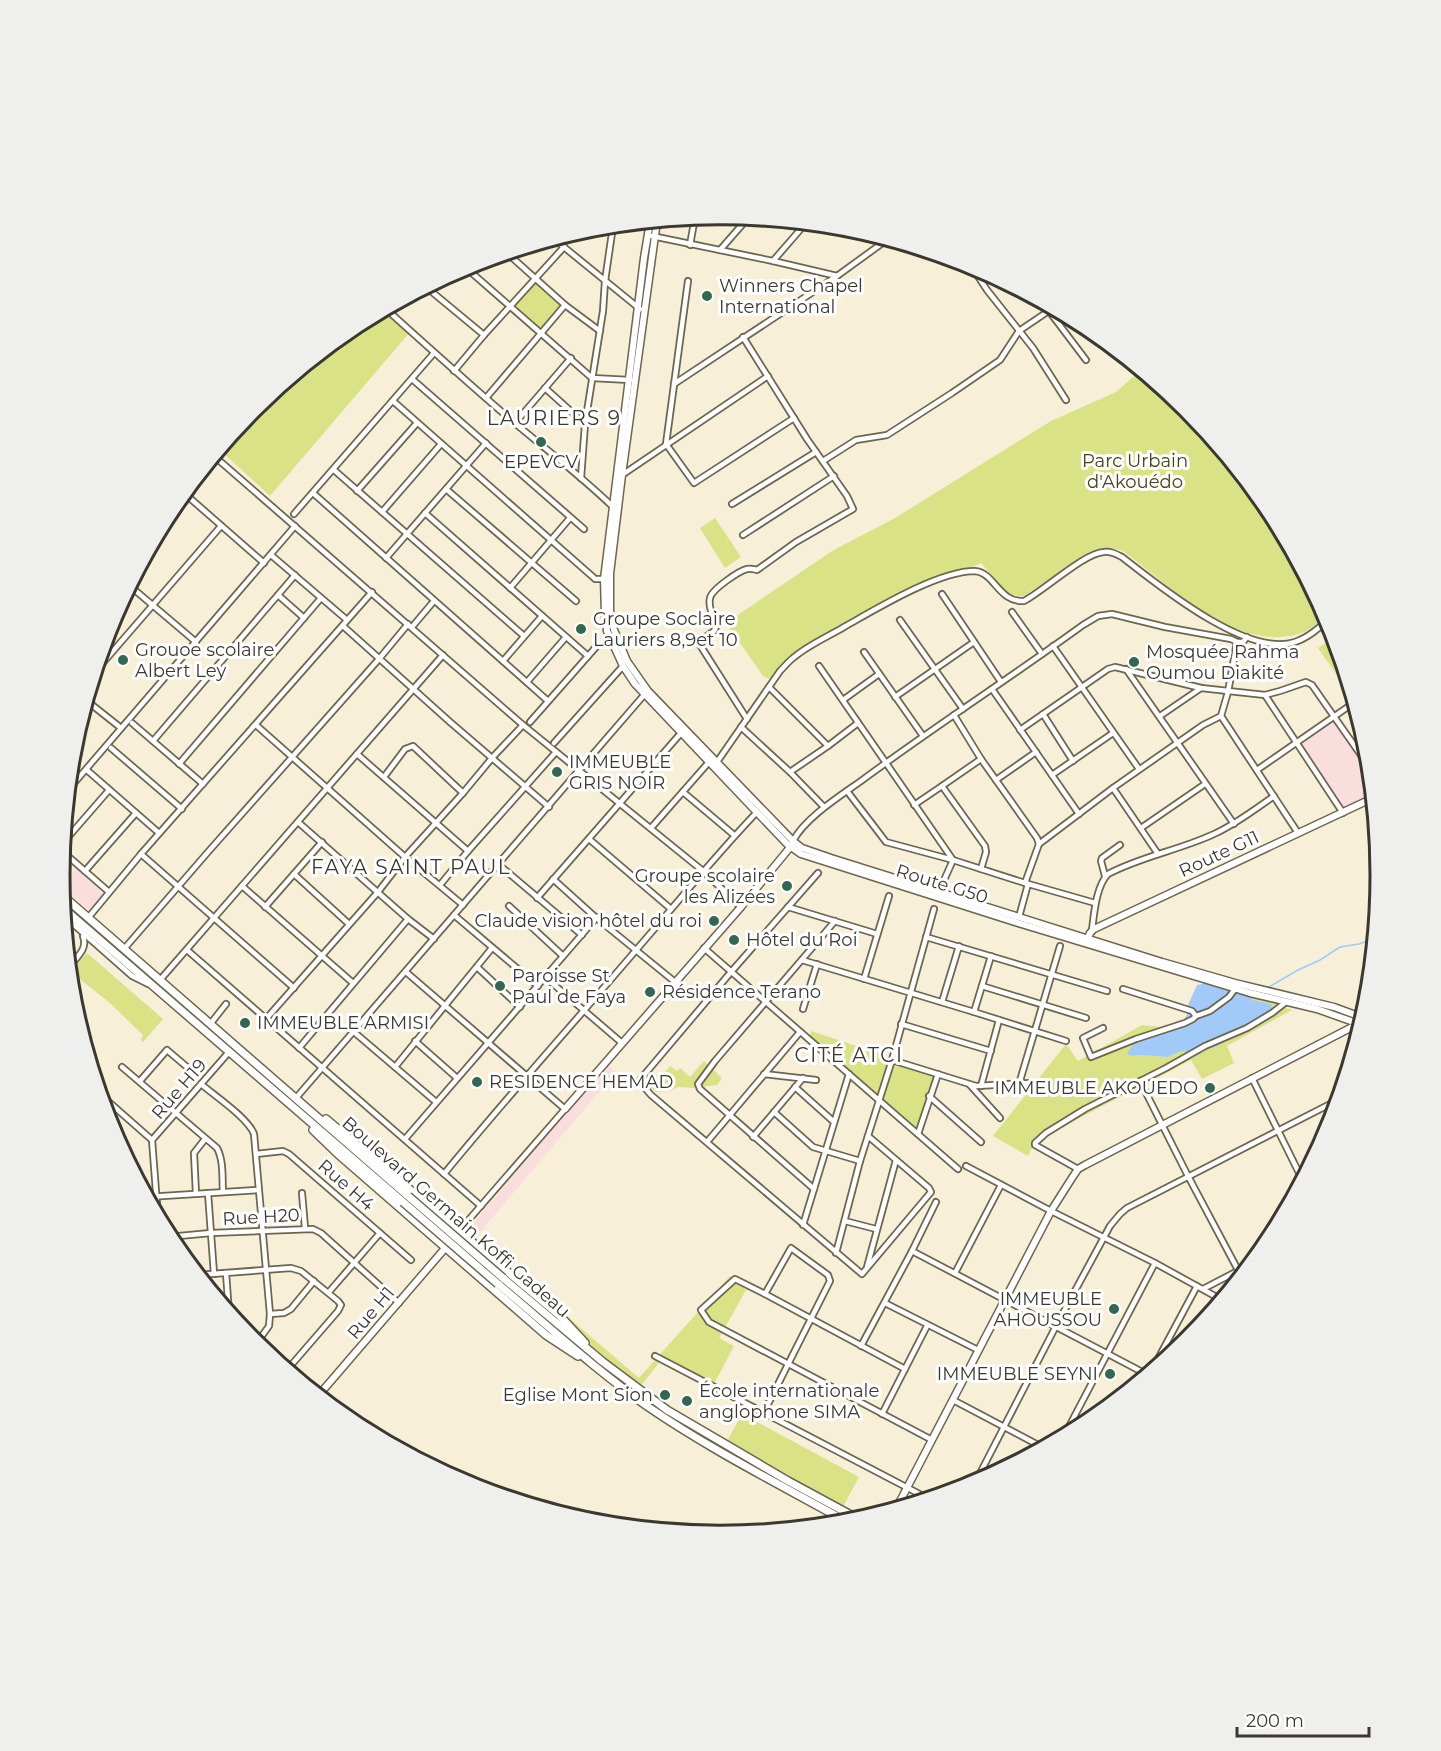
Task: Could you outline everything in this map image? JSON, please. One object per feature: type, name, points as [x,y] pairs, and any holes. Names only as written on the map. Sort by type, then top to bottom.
[{"type":"main road","name":"Boulevard Germain Koffi Gadeau","points":[[71,903],[408,1196],[501,1281]]},
{"type":"main road","name":"Boulevard Germain Koffi Gadeau","points":[[72,916],[403,1202],[600,1365],[620,1386],[682,1429],[835,1515]]},
{"type":"main road","points":[[296,1098],[346,1134],[559,1316],[600,1365]]},
{"type":"main road","points":[[290,1105],[338,1155],[546,1335],[600,1365]]},
{"type":"main road","name":"Boulevard Germain Koffi Gadeau","points":[[600,1365],[677,1416],[847,1513]]},
{"type":"street","points":[[690,245],[693,226]]},
{"type":"street","points":[[720,250],[741,226]]},
{"type":"street","points":[[654,229],[622,475],[615,506],[609,594],[610,611],[620,647],[648,691],[792,844]]},
{"type":"street","points":[[651,230],[652,236]]},
{"type":"street","points":[[772,261],[800,231]]},
{"type":"street","points":[[581,478],[585,424],[600,331],[604,281],[612,235]]},
{"type":"street","points":[[652,236],[837,276]]},
{"type":"street","points":[[674,384],[837,276],[877,245]]},
{"type":"street","points":[[454,370],[564,247],[642,310]]},
{"type":"street","points":[[514,259],[565,305],[600,331]]},
{"type":"street","points":[[473,274],[592,378],[630,380]]},
{"type":"street","points":[[981,280],[1033,348],[1066,400]]},
{"type":"street","points":[[688,281],[666,444],[694,483],[794,418]]},
{"type":"street","points":[[433,293],[484,335]]},
{"type":"street","points":[[486,398],[565,305]]},
{"type":"street","points":[[642,310],[630,380],[604,579],[604,615],[607,631],[622,666],[644,695],[757,812],[792,844]]},
{"type":"street","points":[[823,461],[856,440],[886,435],[952,393],[1000,360],[1019,331],[1046,313]]},
{"type":"street","points":[[393,315],[515,423],[615,506]]},
{"type":"street","points":[[1059,321],[1086,360]]},
{"type":"street","points":[[743,337],[816,452],[847,496],[853,509],[796,542],[757,570],[744,570],[717,588],[710,597],[711,612],[717,625],[714,631],[700,642],[700,645],[747,719]]},
{"type":"street","points":[[294,514],[434,353]]},
{"type":"street","points":[[515,423],[571,358]]},
{"type":"street","points":[[622,475],[768,376]]},
{"type":"street","points":[[412,379],[584,529]]},
{"type":"street","points":[[545,388],[585,424]]},
{"type":"street","points":[[393,401],[595,579],[604,579]]},
{"type":"street","points":[[357,491],[417,423]]},
{"type":"street","points":[[386,558],[486,443]]},
{"type":"street","points":[[382,512],[441,444]]},
{"type":"street","points":[[732,504],[816,452]]},
{"type":"street","points":[[220,461],[523,725],[703,871],[741,907]]},
{"type":"street","points":[[334,470],[524,636]]},
{"type":"street","points":[[743,535],[834,476]]},
{"type":"street","points":[[446,489],[576,601]]},
{"type":"street","points":[[314,493],[548,701]]},
{"type":"street","points":[[191,499],[264,563]]},
{"type":"street","points":[[425,513],[588,656]]},
{"type":"street","points":[[510,588],[570,518]]},
{"type":"street","points":[[109,656],[221,526]]},
{"type":"street","points":[[78,778],[295,526]]},
{"type":"street","points":[[717,762],[780,671],[792,658],[887,603],[934,580],[963,573],[978,572],[986,576],[1010,600],[1024,601],[1089,556],[1104,552],[1114,553],[1179,601],[1247,637],[1276,644],[1293,642],[1320,625]]},
{"type":"street","points":[[271,555],[347,620]]},
{"type":"street","points":[[153,741],[295,575]]},
{"type":"street","points":[[137,591],[196,642]]},
{"type":"street","points":[[88,918],[159,833],[372,592]]},
{"type":"street","points":[[942,594],[1001,682]]},
{"type":"street","points":[[278,595],[304,618]]},
{"type":"street","points":[[179,764],[321,598]]},
{"type":"street","points":[[124,949],[292,755],[435,601]]},
{"type":"street","points":[[1012,612],[1042,654]]},
{"type":"street","points":[[459,1231],[741,907],[802,829],[824,807],[1053,646],[1091,620],[1104,614],[1237,642],[1243,642],[1247,637]]},
{"type":"street","points":[[503,661],[542,616]]},
{"type":"street","points":[[900,620],[963,709]]},
{"type":"street","points":[[343,626],[413,690],[549,807]]},
{"type":"street","points":[[527,682],[566,637]]},
{"type":"street","points":[[896,697],[974,642]]},
{"type":"street","points":[[1019,916],[1026,884],[1039,844],[1139,769],[1203,725],[1221,716],[1237,642]]},
{"type":"street","points":[[1053,646],[1139,769]]},
{"type":"street","points":[[530,722],[596,647]]},
{"type":"street","points":[[864,652],[923,736]]},
{"type":"street","points":[[160,980],[443,655]]},
{"type":"street","points":[[554,743],[622,666]]},
{"type":"street","points":[[819,666],[953,860]]},
{"type":"street","points":[[1020,730],[1111,667],[1115,667],[1201,688],[1228,692],[1265,695],[1304,682],[1309,683],[1358,752]]},
{"type":"street","points":[[1126,669],[1234,824]]},
{"type":"street","points":[[843,700],[879,674]]},
{"type":"street","points":[[769,687],[828,746]]},
{"type":"street","points":[[1160,716],[1201,688]]},
{"type":"street","points":[[992,689],[1079,814]]},
{"type":"street","points":[[296,1098],[644,695]]},
{"type":"street","points":[[1265,695],[1343,813]]},
{"type":"street","points":[[93,706],[121,728]]},
{"type":"street","points":[[1257,770],[1348,707]]},
{"type":"street","points":[[1043,714],[1073,761]]},
{"type":"street","points":[[954,715],[1039,844]]},
{"type":"street","points":[[1221,716],[1299,833]]},
{"type":"street","points":[[132,723],[203,784]]},
{"type":"street","points":[[790,772],[858,723]]},
{"type":"street","points":[[256,725],[405,857],[463,905]]},
{"type":"street","points":[[266,1019],[378,892],[405,857],[523,725]]},
{"type":"street","points":[[741,727],[824,807]]},
{"type":"street","points":[[1052,775],[1113,732]]},
{"type":"street","points":[[537,898],[681,733]]},
{"type":"street","points":[[384,777],[405,749],[413,746],[463,793]]},
{"type":"street","points":[[111,748],[182,809]]},
{"type":"street","points":[[440,885],[468,850],[556,752]]},
{"type":"street","points":[[996,780],[1036,752]]},
{"type":"street","points":[[357,754],[468,850]]},
{"type":"street","points":[[914,805],[981,759]]},
{"type":"street","points":[[651,828],[709,762]]},
{"type":"street","points":[[88,771],[159,833]]},
{"type":"street","points":[[1142,828],[1205,784]]},
{"type":"street","points":[[942,786],[985,846],[986,852],[981,869]]},
{"type":"street","points":[[1113,788],[1158,854]]},
{"type":"street","points":[[72,833],[109,790]]},
{"type":"street","points":[[847,791],[884,841],[1095,903]]},
{"type":"street","points":[[683,792],[734,835]]},
{"type":"street","points":[[1105,876],[1234,824],[1274,796]]},
{"type":"street","name":"Route G11","points":[[1092,930],[1366,802]]},
{"type":"street","points":[[444,1174],[734,835],[757,812]]},
{"type":"street","points":[[85,871],[136,813]]},
{"type":"street","points":[[298,822],[434,939]]},
{"type":"street","points":[[589,839],[671,909]]},
{"type":"street","points":[[265,907],[322,843]]},
{"type":"street","name":"Route G50","points":[[792,844],[1019,916],[1087,941]]},
{"type":"street","name":"Route G50","points":[[792,844],[808,857],[1087,941]]},
{"type":"street","points":[[1087,941],[1092,930],[1095,903],[1105,876],[1102,858],[1120,845]]},
{"type":"street","points":[[141,854],[294,988]]},
{"type":"street","points":[[71,859],[109,892]]},
{"type":"street","points":[[945,878],[953,860]]},
{"type":"street","points":[[498,864],[582,935]]},
{"type":"street","points":[[818,873],[639,1081],[651,1095],[860,1274],[867,1270],[931,1192],[868,1136]]},
{"type":"street","points":[[294,874],[349,924]]},
{"type":"street","points":[[553,879],[675,982]]},
{"type":"street","points":[[242,886],[353,983]]},
{"type":"street","points":[[864,978],[890,896]]},
{"type":"street","points":[[509,906],[564,956]]},
{"type":"street","points":[[788,907],[877,934]]},
{"type":"street","points":[[836,1253],[860,1161],[892,1060],[934,909]]},
{"type":"street","points":[[454,915],[538,986]]},
{"type":"street","points":[[405,1139],[597,918]]},
{"type":"street","points":[[299,1048],[408,919]]},
{"type":"street","points":[[814,1189],[729,1117],[700,1089],[698,1084],[835,921]]},
{"type":"street","points":[[73,924],[132,976],[152,986]]},
{"type":"street","points":[[76,958],[83,950],[85,940],[80,931]]},
{"type":"street","points":[[926,937],[1107,991]]},
{"type":"street","points":[[1087,941],[1235,989],[1250,993],[1263,992],[1286,1002],[1317,1009],[1353,1022]]},
{"type":"street","points":[[1087,941],[1263,992],[1334,1007],[1355,1015]]},
{"type":"street","points":[[942,1002],[959,946]]},
{"type":"street","points":[[1019,1084],[1060,946]]},
{"type":"street","points":[[83,950],[92,947],[103,951]]},
{"type":"street","points":[[395,1067],[492,948]]},
{"type":"street","points":[[704,948],[958,1169]]},
{"type":"street","points":[[187,950],[481,1206]]},
{"type":"street","points":[[974,1012],[991,956]]},
{"type":"street","points":[[802,960],[1065,1041]]},
{"type":"street","points":[[803,1009],[816,964]]},
{"type":"street","points":[[477,967],[520,1007]]},
{"type":"street","points":[[406,972],[565,1108]]},
{"type":"street","points":[[545,977],[622,1043]]},
{"type":"street","points":[[982,986],[1086,1018]]},
{"type":"street","points":[[1123,989],[1192,1011],[1196,1016]]},
{"type":"street","points":[[1103,1029],[1083,1038],[1091,1057],[1193,1020],[1229,997],[1235,989]]},
{"type":"street","points":[[1078,1170],[1035,1143],[1056,1126],[1085,1109],[1205,1046],[1247,1028],[1286,1002]]},
{"type":"street","points":[[211,1023],[226,1004]]},
{"type":"street","points":[[981,1086],[999,1020]]},
{"type":"street","points":[[901,1024],[991,1051]]},
{"type":"street","points":[[901,1499],[1051,1211],[1078,1170],[1162,1124],[1351,1030]]},
{"type":"street","points":[[354,1032],[436,1102]]},
{"type":"street","points":[[707,1142],[800,1032]]},
{"type":"street","points":[[415,1041],[457,1078]]},
{"type":"street","points":[[140,1081],[167,1050],[187,1067]]},
{"type":"street","name":"Rue H19","points":[[156,1196],[153,1140],[229,1052]]},
{"type":"street","points":[[892,1060],[970,1085],[1029,1083]]},
{"type":"street","points":[[122,1067],[217,1148],[220,1153],[223,1192]]},
{"type":"street","points":[[764,1074],[816,1080]]},
{"type":"street","points":[[803,1225],[849,1074]]},
{"type":"street","points":[[918,1134],[938,1074]]},
{"type":"street","points":[[753,1137],[803,1078]]},
{"type":"street","points":[[1252,1078],[1299,1172]]},
{"type":"street","points":[[1140,1081],[1238,1268]]},
{"type":"street","points":[[201,1084],[252,1129],[254,1134],[270,1314],[269,1326],[262,1336]]},
{"type":"street","points":[[970,1085],[1000,1118]]},
{"type":"street","points":[[795,1087],[834,1122]]},
{"type":"street","points":[[929,1096],[981,1142]]},
{"type":"street","points":[[982,1470],[1113,1221],[1123,1211],[1328,1105]]},
{"type":"street","points":[[114,1107],[153,1140]]},
{"type":"street","points":[[774,1112],[811,1146],[860,1161]]},
{"type":"street","points":[[196,1194],[194,1153],[205,1139]]},
{"type":"street","name":"Rue H4","points":[[256,1154],[283,1151],[289,1154],[411,1260]]},
{"type":"street","points":[[867,1270],[896,1160]]},
{"type":"street","points":[[966,1166],[1216,1296]]},
{"type":"street","points":[[955,1273],[1001,1185]]},
{"type":"street","points":[[156,1197],[258,1190]]},
{"type":"street","points":[[208,1193],[214,1274]]},
{"type":"street","points":[[302,1193],[305,1228]]},
{"type":"street","points":[[861,1346],[936,1202]]},
{"type":"street","points":[[845,1221],[876,1229]]},
{"type":"street","name":"Rue H20","points":[[179,1236],[313,1229],[321,1233],[399,1303]]},
{"type":"street","name":"Rue H1","points":[[323,1390],[459,1231]]},
{"type":"street","points":[[329,1292],[380,1233]]},
{"type":"street","points":[[764,1412],[830,1278],[791,1248],[765,1294]]},
{"type":"street","points":[[912,1251],[1140,1371]]},
{"type":"street","points":[[1071,1423],[1155,1263]]},
{"type":"street","points":[[208,1274],[296,1269],[338,1300],[340,1308],[292,1364]]},
{"type":"street","points":[[1203,1288],[1235,1272]]},
{"type":"street","points":[[226,1273],[229,1300]]},
{"type":"street","points":[[905,1369],[735,1279],[700,1310],[709,1322],[932,1440]]},
{"type":"street","points":[[270,1314],[291,1309],[314,1281]]},
{"type":"street","points":[[1162,1352],[1197,1286]]},
{"type":"street","points":[[885,1303],[978,1350]]},
{"type":"street","points":[[882,1414],[927,1326]]},
{"type":"street","points":[[655,1356],[919,1494]]},
{"type":"street","points":[[953,1400],[1035,1443]]},
{"type":"shaded area","points":[[1333,720],[1359,755],[1366,798],[1343,809],[1301,745]]},
{"type":"shaded area","points":[[77,868],[105,896],[89,910],[71,894],[70,876]]},
{"type":"shaded area","points":[[607,1065],[616,1072],[475,1238],[521,1277],[515,1284],[461,1238]]},
{"type":"green space","points":[[535,281],[563,305],[541,331],[511,306]]},
{"type":"green space","points":[[391,316],[410,332],[270,496],[225,455],[261,416],[292,387],[359,335]]},
{"type":"green space","name":"Parc Urbain d'Akouédo","points":[[1135,375],[1180,416],[1209,447],[1261,514],[1283,550],[1319,622],[1304,632],[1280,637],[1256,635],[1207,614],[1123,551],[1102,548],[1089,552],[1024,596],[1004,590],[981,563],[931,578],[813,640],[781,664],[770,679],[763,676],[726,623],[832,551],[895,518],[1051,421],[1116,392]]},
{"type":"green space","points":[[715,518],[741,557],[725,568],[700,528]]},
{"type":"green space","points":[[1327,642],[1340,679],[1318,648]]},
{"type":"green space","points":[[87,953],[163,1019],[143,1042],[141,1040],[143,1035],[110,1003],[79,978],[77,965]]},
{"type":"green space","points":[[1245,993],[1292,1010],[1227,1046],[1234,1063],[1202,1079],[1191,1060],[1035,1141],[1028,1156],[993,1136],[1066,1044],[1078,1061],[1142,1025],[1172,1028],[1135,1043],[1128,1054],[1132,1056],[1168,1057],[1179,1052],[1206,1050],[1219,1045],[1234,1030],[1244,1027],[1271,1005],[1253,1000]]},
{"type":"green space","points":[[811,1031],[887,1056],[886,1061],[934,1075],[917,1130],[810,1036]]},
{"type":"green space","points":[[704,1061],[722,1078],[717,1085],[678,1087],[670,1091],[656,1092],[642,1081],[651,1070],[660,1078],[670,1066],[677,1071],[680,1068],[690,1077]]},
{"type":"green space","points":[[730,1276],[746,1290],[719,1338],[734,1346],[713,1386],[662,1359],[639,1388],[515,1284],[521,1277],[639,1378]]},
{"type":"green space","points":[[742,1414],[859,1477],[843,1507],[727,1441]]},
{"type":"water","points":[[1207,983],[1245,993],[1253,1000],[1271,1004],[1273,1008],[1267,1016],[1234,1030],[1219,1045],[1206,1050],[1179,1052],[1168,1057],[1127,1054],[1134,1043],[1152,1038],[1182,1022],[1187,1015],[1188,1005],[1197,985]]},
{"type":"waterway","points":[[1267,988],[1340,947],[1367,941]]},
{"type":"place","name":"Winners Chapel International","points":[[707,296]]},
{"type":"place","name":"EPEVCV","points":[[541,442]]},
{"type":"place","name":"Groupe Soclaire Lauriers 8,9et 10","points":[[581,629]]},
{"type":"place","name":"Grouoe scolaire Albert Ley","points":[[123,660]]},
{"type":"place","name":"Mosquée Rahma Oumou Diakité","points":[[1134,662]]},
{"type":"place","name":"IMMEUBLE GRIS NOIR","points":[[557,772]]},
{"type":"place","name":"Groupe scolaire les Alizées","points":[[787,886]]},
{"type":"place","name":"Claude vision hôtel du roi","points":[[714,921]]},
{"type":"place","name":"Hôtel du Roi","points":[[734,940]]},
{"type":"place","name":"Paroisse St Paul de Faya","points":[[500,986]]},
{"type":"place","name":"Résidence Terano","points":[[650,992]]},
{"type":"place","name":"IMMEUBLE ARMISI","points":[[245,1023]]},
{"type":"place","name":"RESIDENCE HEMAD","points":[[477,1082]]},
{"type":"place","name":"IMMEUBLE AKOUEDO","points":[[1210,1088]]},
{"type":"place","name":"IMMEUBLE AHOUSSOU","points":[[1114,1309]]},
{"type":"place","name":"IMMEUBLE SEYNI","points":[[1110,1374]]},
{"type":"place","name":"Eglise Mont Sion","points":[[665,1395]]},
{"type":"place","name":"École internationale anglophone SIMA","points":[[687,1401]]},
{"type":"district","name":"LAURIERS 9","points":[[554,418]]},
{"type":"district","name":"FAYA SAINT PAUL","points":[[411,867]]},
{"type":"district","name":"CITÉ ATCI","points":[[849,1055]]}]
